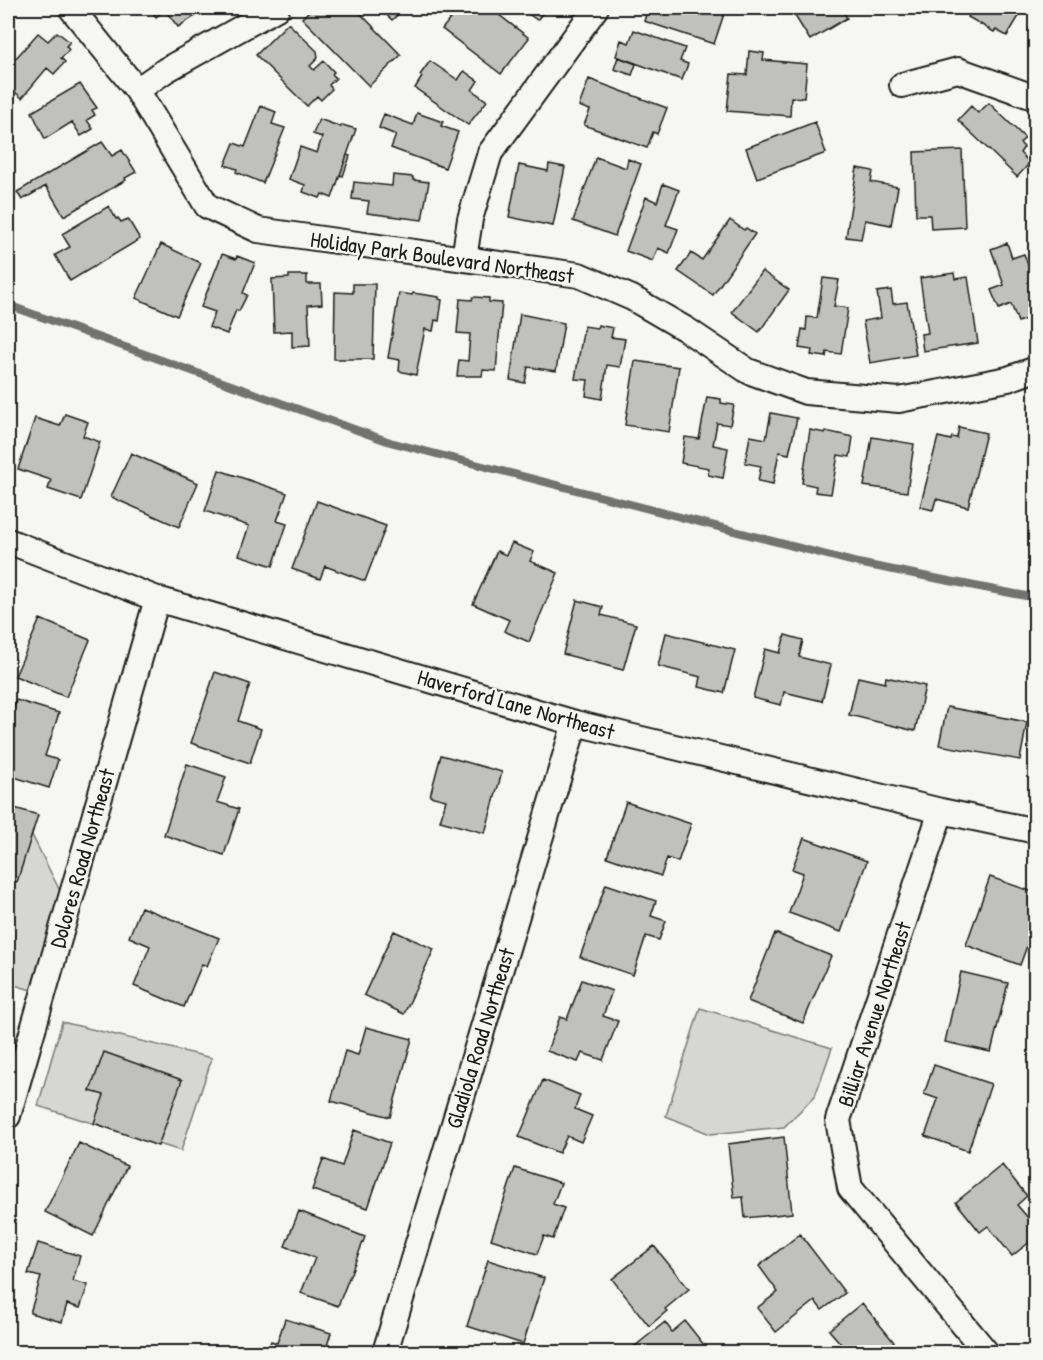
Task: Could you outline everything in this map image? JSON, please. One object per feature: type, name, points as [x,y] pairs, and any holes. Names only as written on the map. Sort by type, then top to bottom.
[{"type":"street","name":"Holiday Park Boulevard Northeast","points":[[71,8],[138,90],[207,207],[258,230],[579,275],[632,298],[748,371],[806,392],[899,400],[1008,379],[1035,369]]},
{"type":"street","points":[[138,90],[166,70],[277,8]]},
{"type":"street","points":[[464,260],[470,219],[490,153],[596,8]]},
{"type":"street","points":[[902,85],[958,70],[1035,98]]},
{"type":"street","name":"Haverford Lane Northeast","points":[[8,541],[157,599],[575,723],[941,811],[1035,831]]},
{"type":"street","name":"Dolores Road Northeast","points":[[8,1116],[157,599]]},
{"type":"street","name":"Gladiola Road Northeast","points":[[385,1353],[575,723]]},
{"type":"street","name":"Billiar Avenue Northeast","points":[[941,811],[838,1120],[850,1188],[986,1353]]},
{"type":"shaded area","points":[[8,808],[24,819],[60,891],[31,990],[8,983]]},
{"type":"shaded area","points":[[700,1008],[832,1048],[815,1096],[784,1127],[710,1134],[666,1116]]},
{"type":"shaded area","points":[[62,1022],[212,1058],[181,1151],[38,1106]]},
{"type":"building","points":[[149,8],[208,8],[178,27],[165,10],[156,17]]},
{"type":"building","points":[[312,8],[355,8],[401,55],[369,86],[302,18]]},
{"type":"building","points":[[379,8],[405,8],[392,20]]},
{"type":"building","points":[[459,8],[490,8],[529,38],[501,74],[442,29]]},
{"type":"building","points":[[520,8],[547,8],[537,20]]},
{"type":"building","points":[[648,8],[726,8],[714,44],[644,21]]},
{"type":"building","points":[[790,8],[841,8],[847,18],[810,40]]},
{"type":"building","points":[[936,8],[952,8],[949,13]]},
{"type":"building","points":[[974,8],[1024,8],[1007,36],[996,30],[994,32],[968,17]]},
{"type":"building","points":[[1036,19],[1036,34],[1029,29]]},
{"type":"building","points":[[288,23],[317,51],[318,58],[310,66],[314,70],[324,61],[334,72],[332,74],[336,78],[329,85],[332,89],[321,100],[317,96],[307,106],[256,55]]},
{"type":"building","points":[[634,30],[685,48],[680,61],[688,64],[682,80],[616,56],[621,40],[629,43]]},
{"type":"building","points":[[57,32],[70,42],[66,46],[69,50],[61,58],[65,62],[54,74],[47,68],[22,98],[8,86],[8,67],[38,33],[48,41]]},
{"type":"building","points":[[749,51],[764,53],[763,60],[807,64],[804,98],[791,97],[790,116],[727,111],[731,74],[747,75]]},
{"type":"building","points":[[618,57],[636,64],[632,75],[614,69]]},
{"type":"building","points":[[430,61],[458,80],[464,71],[478,81],[472,90],[487,101],[468,125],[415,88],[422,77],[420,75]]},
{"type":"building","points":[[589,79],[667,108],[657,134],[653,132],[647,148],[584,125],[590,110],[579,106]]},
{"type":"building","points":[[80,84],[97,108],[92,110],[95,115],[87,120],[93,129],[81,136],[72,122],[45,139],[32,112]]},
{"type":"building","points":[[989,103],[1025,138],[1020,143],[1024,147],[1020,153],[1030,163],[1017,177],[958,120],[971,106],[978,113]]},
{"type":"building","points":[[261,106],[276,112],[272,124],[285,128],[263,183],[225,165],[234,143],[245,147]]},
{"type":"building","points":[[417,113],[443,122],[441,126],[458,132],[445,168],[391,148],[396,135],[379,128],[384,114],[413,125]]},
{"type":"building","points":[[319,119],[341,127],[342,125],[356,129],[332,198],[322,194],[320,198],[303,192],[305,185],[289,179],[300,147],[317,153],[322,137],[313,134]]},
{"type":"building","points":[[815,122],[826,153],[757,178],[746,148]]},
{"type":"building","points":[[102,142],[112,156],[122,150],[136,172],[64,216],[46,186],[22,200],[17,192]]},
{"type":"building","points":[[962,150],[965,227],[931,229],[930,215],[916,215],[914,152]]},
{"type":"building","points":[[347,155],[350,156],[343,176],[340,175]]},
{"type":"building","points":[[596,157],[626,168],[628,159],[641,164],[615,236],[573,221]]},
{"type":"building","points":[[549,164],[565,167],[553,226],[509,217],[519,165],[548,171]]},
{"type":"building","points":[[857,168],[873,171],[871,182],[898,187],[891,225],[865,220],[861,239],[846,237]]},
{"type":"building","points":[[393,175],[413,177],[413,180],[429,182],[422,220],[367,213],[369,201],[352,199],[354,182],[392,186]]},
{"type":"building","points":[[663,184],[679,190],[666,225],[678,229],[669,253],[658,248],[653,261],[626,251],[646,197],[657,202]]},
{"type":"building","points":[[109,206],[116,219],[118,218],[121,222],[128,219],[140,239],[70,281],[55,255],[70,247],[62,234]]},
{"type":"building","points":[[730,220],[744,230],[746,228],[755,234],[713,295],[678,271],[691,253],[702,260]]},
{"type":"building","points":[[1007,243],[1012,258],[1024,254],[1036,286],[1036,309],[1032,310],[1034,316],[1018,322],[1011,304],[999,309],[991,290],[1004,285],[991,249]]},
{"type":"building","points":[[161,244],[201,263],[177,316],[136,298]]},
{"type":"building","points":[[222,254],[236,259],[237,256],[255,263],[243,293],[247,295],[239,311],[236,310],[227,334],[209,327],[215,312],[201,307]]},
{"type":"building","points":[[762,271],[789,290],[759,332],[732,312]]},
{"type":"building","points":[[954,273],[955,279],[968,277],[978,343],[923,351],[921,334],[928,333],[920,278]]},
{"type":"building","points":[[289,275],[307,275],[307,284],[321,284],[322,304],[308,305],[310,346],[292,347],[292,331],[274,332],[272,279],[289,278]]},
{"type":"building","points":[[823,278],[839,280],[834,306],[848,308],[841,354],[827,352],[826,357],[811,355],[812,350],[799,348],[802,329],[806,330],[807,317],[817,318]]},
{"type":"building","points":[[353,284],[375,284],[373,359],[334,359],[335,292],[353,293]]},
{"type":"building","points":[[891,290],[893,304],[907,302],[916,355],[870,363],[863,321],[881,318],[877,292]]},
{"type":"building","points":[[399,293],[439,297],[442,300],[439,321],[435,320],[433,331],[425,329],[416,375],[399,371],[400,360],[388,358]]},
{"type":"building","points":[[473,297],[489,298],[489,302],[502,303],[496,371],[483,370],[482,376],[457,376],[459,360],[468,361],[470,334],[457,333],[460,299],[472,300]]},
{"type":"building","points":[[520,314],[564,323],[556,371],[528,367],[525,383],[510,380]]},
{"type":"building","points":[[598,325],[613,328],[611,337],[625,339],[620,367],[607,365],[602,399],[586,396],[588,380],[575,379],[584,326],[597,328]]},
{"type":"building","points":[[635,361],[679,367],[669,432],[625,425]]},
{"type":"building","points":[[707,397],[721,399],[721,403],[734,405],[730,425],[717,423],[713,445],[728,448],[723,478],[708,475],[709,468],[681,463],[685,437],[699,439]]},
{"type":"building","points":[[771,413],[797,418],[789,454],[779,452],[773,484],[758,481],[761,466],[745,463],[750,436],[766,439]]},
{"type":"building","points":[[65,414],[88,422],[83,436],[100,442],[81,500],[48,489],[51,480],[18,469],[35,418],[60,426]]},
{"type":"building","points":[[959,427],[986,433],[968,507],[936,499],[933,510],[920,507],[938,437],[951,440],[952,437],[957,438]]},
{"type":"building","points":[[810,430],[853,437],[850,457],[838,455],[831,494],[815,492],[816,486],[802,483]]},
{"type":"building","points":[[872,437],[914,444],[907,492],[864,486]]},
{"type":"building","points":[[131,453],[198,483],[179,527],[111,497]]},
{"type":"building","points":[[219,470],[287,493],[277,521],[287,524],[273,566],[239,555],[249,526],[205,511]]},
{"type":"building","points":[[317,501],[386,526],[365,581],[325,566],[320,579],[292,569]]},
{"type":"building","points":[[512,543],[534,552],[530,561],[558,573],[529,642],[504,631],[509,620],[473,604],[497,551],[506,555]]},
{"type":"building","points":[[577,600],[603,607],[601,615],[636,624],[623,670],[563,654]]},
{"type":"building","points":[[40,619],[90,640],[66,697],[15,676]]},
{"type":"building","points":[[666,633],[735,650],[724,693],[699,687],[701,677],[658,666]]},
{"type":"building","points":[[785,635],[803,640],[799,657],[831,665],[822,701],[784,692],[781,705],[753,698],[765,649],[780,653]]},
{"type":"building","points":[[215,672],[250,684],[238,721],[261,729],[250,763],[191,743]]},
{"type":"building","points":[[858,677],[885,683],[886,677],[925,686],[915,731],[849,715]]},
{"type":"building","points":[[16,700],[59,713],[45,756],[58,760],[49,788],[8,775],[8,717],[11,718]]},
{"type":"building","points":[[947,707],[1027,722],[1020,760],[939,745]]},
{"type":"building","points":[[441,755],[502,772],[485,833],[440,821],[446,800],[430,796]]},
{"type":"building","points":[[187,764],[226,777],[217,802],[239,809],[224,855],[164,835]]},
{"type":"building","points":[[626,802],[691,824],[678,862],[667,858],[661,876],[607,857]]},
{"type":"building","points":[[8,806],[38,815],[17,882],[8,879]]},
{"type":"building","points":[[804,838],[867,861],[841,932],[789,913],[803,873],[792,869]]},
{"type":"building","points":[[990,877],[1036,893],[1036,921],[1020,965],[966,945]]},
{"type":"building","points":[[606,884],[656,901],[651,916],[666,921],[659,940],[646,936],[633,975],[580,957]]},
{"type":"building","points":[[141,907],[219,938],[207,966],[202,964],[184,1007],[134,986],[150,946],[129,937]]},
{"type":"building","points":[[394,931],[434,949],[404,1014],[364,995]]},
{"type":"building","points":[[775,933],[831,956],[803,1023],[748,1001]]},
{"type":"building","points":[[961,972],[1008,983],[991,1052],[945,1042]]},
{"type":"building","points":[[582,980],[612,991],[603,1016],[618,1021],[603,1060],[582,1053],[578,1062],[547,1051],[560,1017],[567,1019]]},
{"type":"building","points":[[366,1027],[412,1039],[390,1117],[331,1101],[345,1051],[358,1055]]},
{"type":"building","points":[[104,1052],[182,1080],[158,1146],[94,1123],[104,1095],[90,1091]]},
{"type":"building","points":[[934,1065],[991,1084],[968,1151],[925,1136],[938,1099],[924,1094]]},
{"type":"building","points":[[543,1080],[580,1095],[575,1109],[592,1116],[581,1142],[567,1136],[559,1153],[519,1137]]},
{"type":"building","points":[[354,1130],[390,1143],[368,1208],[312,1190],[323,1159],[342,1166]]},
{"type":"building","points":[[784,1137],[792,1213],[745,1218],[743,1197],[734,1198],[728,1144]]},
{"type":"building","points":[[79,1143],[127,1166],[93,1236],[45,1212]]},
{"type":"building","points":[[1002,1165],[1027,1196],[1017,1205],[1036,1227],[1036,1237],[1012,1256],[988,1226],[980,1232],[956,1202]]},
{"type":"building","points":[[515,1168],[561,1183],[553,1204],[564,1208],[553,1239],[544,1236],[537,1254],[491,1239]]},
{"type":"building","points":[[299,1211],[365,1237],[338,1306],[301,1293],[315,1258],[285,1246]]},
{"type":"building","points":[[800,1234],[845,1293],[822,1310],[815,1301],[776,1332],[757,1308],[778,1292],[759,1266]]},
{"type":"building","points":[[38,1243],[80,1256],[73,1281],[88,1285],[80,1308],[67,1304],[62,1322],[30,1313],[41,1277],[28,1274]]},
{"type":"building","points":[[654,1246],[689,1289],[649,1326],[612,1279]]},
{"type":"building","points":[[488,1260],[544,1278],[523,1344],[467,1326]]},
{"type":"building","points":[[1036,1268],[1036,1281],[1029,1273]]},
{"type":"building","points":[[862,1303],[902,1352],[848,1352],[829,1330]]},
{"type":"building","points":[[285,1319],[331,1333],[325,1352],[267,1352],[271,1341],[277,1343]]},
{"type":"building","points":[[685,1321],[708,1350],[705,1352],[632,1352],[630,1350],[665,1322],[672,1332]]},
{"type":"building","points":[[23,1346],[45,1352],[22,1352]]},
{"type":"waterway","points":[[8,305],[390,442],[858,563],[1036,598]]}]
